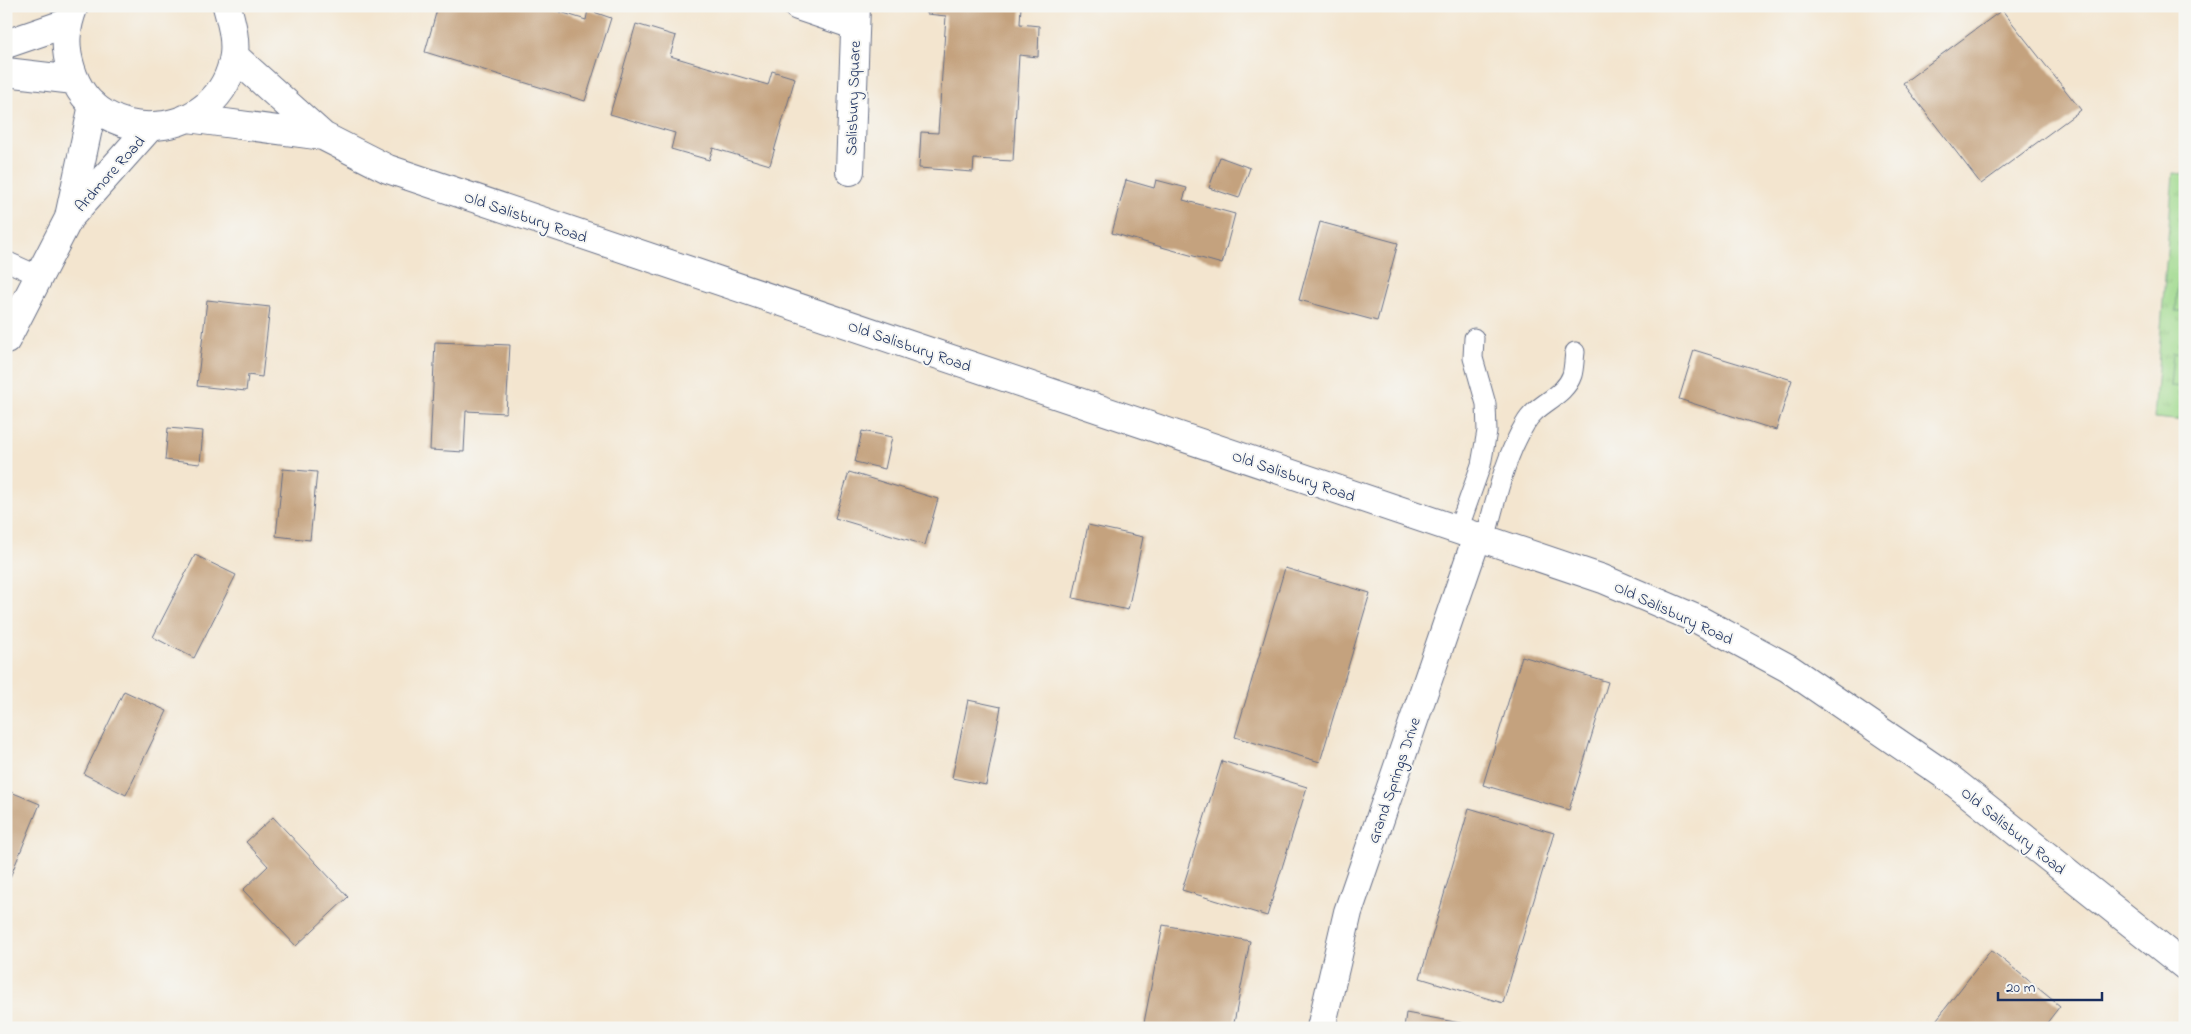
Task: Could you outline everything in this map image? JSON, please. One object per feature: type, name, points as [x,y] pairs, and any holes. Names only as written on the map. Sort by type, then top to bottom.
[{"type":"main road","name":"Old Salisbury Road","points":[[71,15],[66,52],[74,80],[82,94],[93,105],[110,117],[130,125],[150,127],[170,125],[188,118],[210,102],[225,81],[234,56],[234,30],[227,6]]},
{"type":"main road","name":"Salisbury Square","points":[[798,6],[855,16],[850,171]]},
{"type":"main road","name":"Old Salisbury Road","points":[[6,44],[71,15]]},
{"type":"main road","name":"Old Salisbury Road","points":[[234,56],[323,136],[388,169],[1602,579],[1699,620],[1788,668],[1949,778],[2185,966]]},
{"type":"main road","points":[[6,72],[74,80]]},
{"type":"main road","name":"Ardmore Road","points":[[69,218],[93,105]]},
{"type":"main road","name":"Old Salisbury Road","points":[[188,118],[323,136]]},
{"type":"main road","name":"Ardmore Road","points":[[6,340],[69,218],[150,127]]},
{"type":"main road","name":"Grand Springs Drive","points":[[1321,1028],[1348,912],[1474,535]]},
{"type":"lane","points":[[6,261],[39,276]]},
{"type":"lane","points":[[1474,338],[1473,358],[1486,404],[1487,431],[1481,465],[1474,535]]},
{"type":"lane","points":[[1474,535],[1522,429],[1539,408],[1562,392],[1571,375],[1575,352]]},
{"type":"green space","points":[[2173,173],[2185,174],[2185,421],[2154,418]]},
{"type":"green space","points":[[2178,279],[2185,279],[2185,311],[2176,311]]},
{"type":"green space","points":[[2173,353],[2185,354],[2185,387],[2170,386]]},
{"type":"building","points":[[438,6],[541,6],[586,20],[588,10],[611,18],[585,101],[425,52]]},
{"type":"building","points":[[928,6],[1021,6],[1020,24],[1039,26],[1038,57],[1019,55],[1013,161],[974,159],[973,172],[919,168],[921,132],[938,133],[946,16],[927,14]]},
{"type":"building","points":[[2002,10],[2081,110],[1981,184],[1903,83]]},
{"type":"building","points":[[636,24],[676,36],[670,56],[768,85],[772,71],[795,78],[770,165],[713,148],[709,160],[671,149],[675,133],[610,114]]},
{"type":"building","points":[[1220,157],[1250,168],[1239,198],[1209,188]]},
{"type":"building","points":[[1126,180],[1154,188],[1156,180],[1187,188],[1183,200],[1235,214],[1222,264],[1112,233]]},
{"type":"building","points":[[1320,222],[1398,243],[1377,321],[1299,300]]},
{"type":"building","points":[[207,300],[270,307],[262,377],[248,375],[246,391],[197,386]]},
{"type":"building","points":[[435,342],[510,345],[506,413],[466,411],[464,452],[430,450]]},
{"type":"building","points":[[1694,350],[1792,380],[1776,430],[1679,399]]},
{"type":"building","points":[[168,428],[203,431],[200,464],[165,460]]},
{"type":"building","points":[[862,431],[892,437],[885,469],[855,462]]},
{"type":"building","points":[[283,469],[317,472],[310,540],[276,536]]},
{"type":"building","points":[[849,472],[938,499],[925,545],[835,518]]},
{"type":"building","points":[[1088,525],[1143,537],[1128,610],[1073,598]]},
{"type":"building","points":[[195,555],[236,575],[194,658],[153,637]]},
{"type":"building","points":[[1285,568],[1370,593],[1320,762],[1235,737]]},
{"type":"building","points":[[1522,656],[1608,682],[1569,810],[1483,785]]},
{"type":"building","points":[[124,691],[167,711],[126,795],[84,774]]},
{"type":"building","points":[[968,700],[1001,707],[986,785],[952,778]]},
{"type":"building","points":[[1222,761],[1307,787],[1267,916],[1182,890]]},
{"type":"building","points":[[6,790],[40,804],[6,887]]},
{"type":"building","points":[[1469,808],[1554,833],[1503,1003],[1420,978]]},
{"type":"building","points":[[273,817],[348,897],[296,946],[243,890],[268,866],[246,842]]},
{"type":"building","points":[[1163,925],[1250,941],[1233,1028],[1143,1028]]},
{"type":"building","points":[[1991,950],[2060,1006],[2043,1028],[1930,1028]]},
{"type":"building","points":[[1406,1013],[1482,1027],[1482,1028],[1404,1028]]}]
